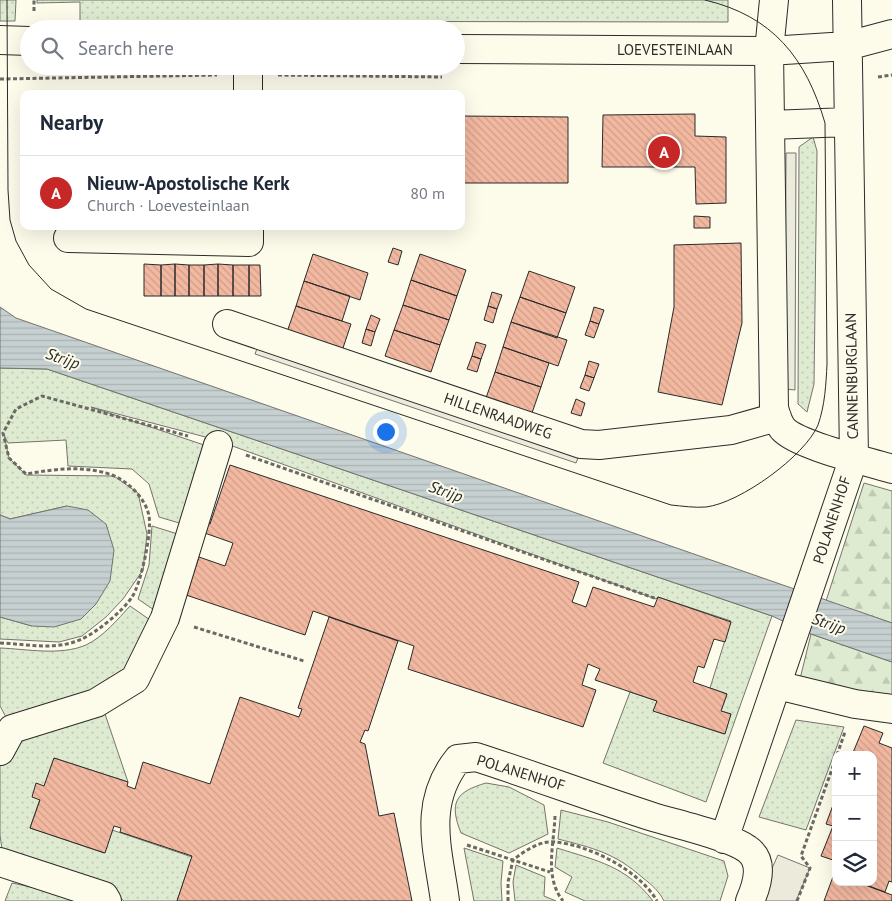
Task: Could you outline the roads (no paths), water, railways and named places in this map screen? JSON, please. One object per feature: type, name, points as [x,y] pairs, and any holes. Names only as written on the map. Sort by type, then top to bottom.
[{"type":"street","points":[[774,0],[769,51],[774,408],[777,417]]},
{"type":"street","name":"CANNENBURGLAAN","points":[[777,417],[783,428],[793,437],[807,444],[854,457],[847,0]]},
{"type":"street","name":"LOEVESTEINLAAN","points":[[465,49],[769,51],[847,46],[892,34]]},
{"type":"street","points":[[0,40],[20,41]]},
{"type":"street","points":[[248,75],[248,90]]},
{"type":"street","points":[[770,125],[848,122]]},
{"type":"street","points":[[68,238],[249,242],[249,230]]},
{"type":"street","name":"HILLENRAADWEG","points":[[227,324],[581,444],[599,445],[731,430],[777,417]]},
{"type":"street","points":[[0,751],[12,729],[96,703],[134,680],[165,618],[218,445]]},
{"type":"street","points":[[854,457],[892,469]]},
{"type":"street","name":"POLANENHOF","points":[[724,839],[854,457]]},
{"type":"street","points":[[777,685],[855,704],[892,709]]},
{"type":"street","name":"POLANENHOF","points":[[445,901],[434,818],[438,794],[445,775],[458,759],[476,757],[604,801],[724,839],[747,849],[757,860],[758,884],[750,901]]},
{"type":"street","points":[[0,862],[104,896],[106,901]]},
{"type":"water","name":"Strijp","points":[[0,307],[16,318],[892,623],[892,662],[811,634],[772,616],[47,369],[0,368]]},
{"type":"water","points":[[67,506],[88,510],[106,524],[114,550],[110,581],[96,604],[81,619],[54,627],[32,626],[0,617],[0,515],[10,519]]},
{"type":"tram line","points":[[7,0],[8,190],[10,220],[16,241],[29,265],[51,289],[86,309],[671,505],[706,507],[720,504],[753,487],[786,464],[800,450],[818,425],[824,402],[827,364],[825,123],[808,79],[797,60],[783,43],[768,29],[750,17],[729,7],[705,0]]},
{"type":"place","name":"Nieuw-Apostolische Kerk","points":[[664,152]]}]
